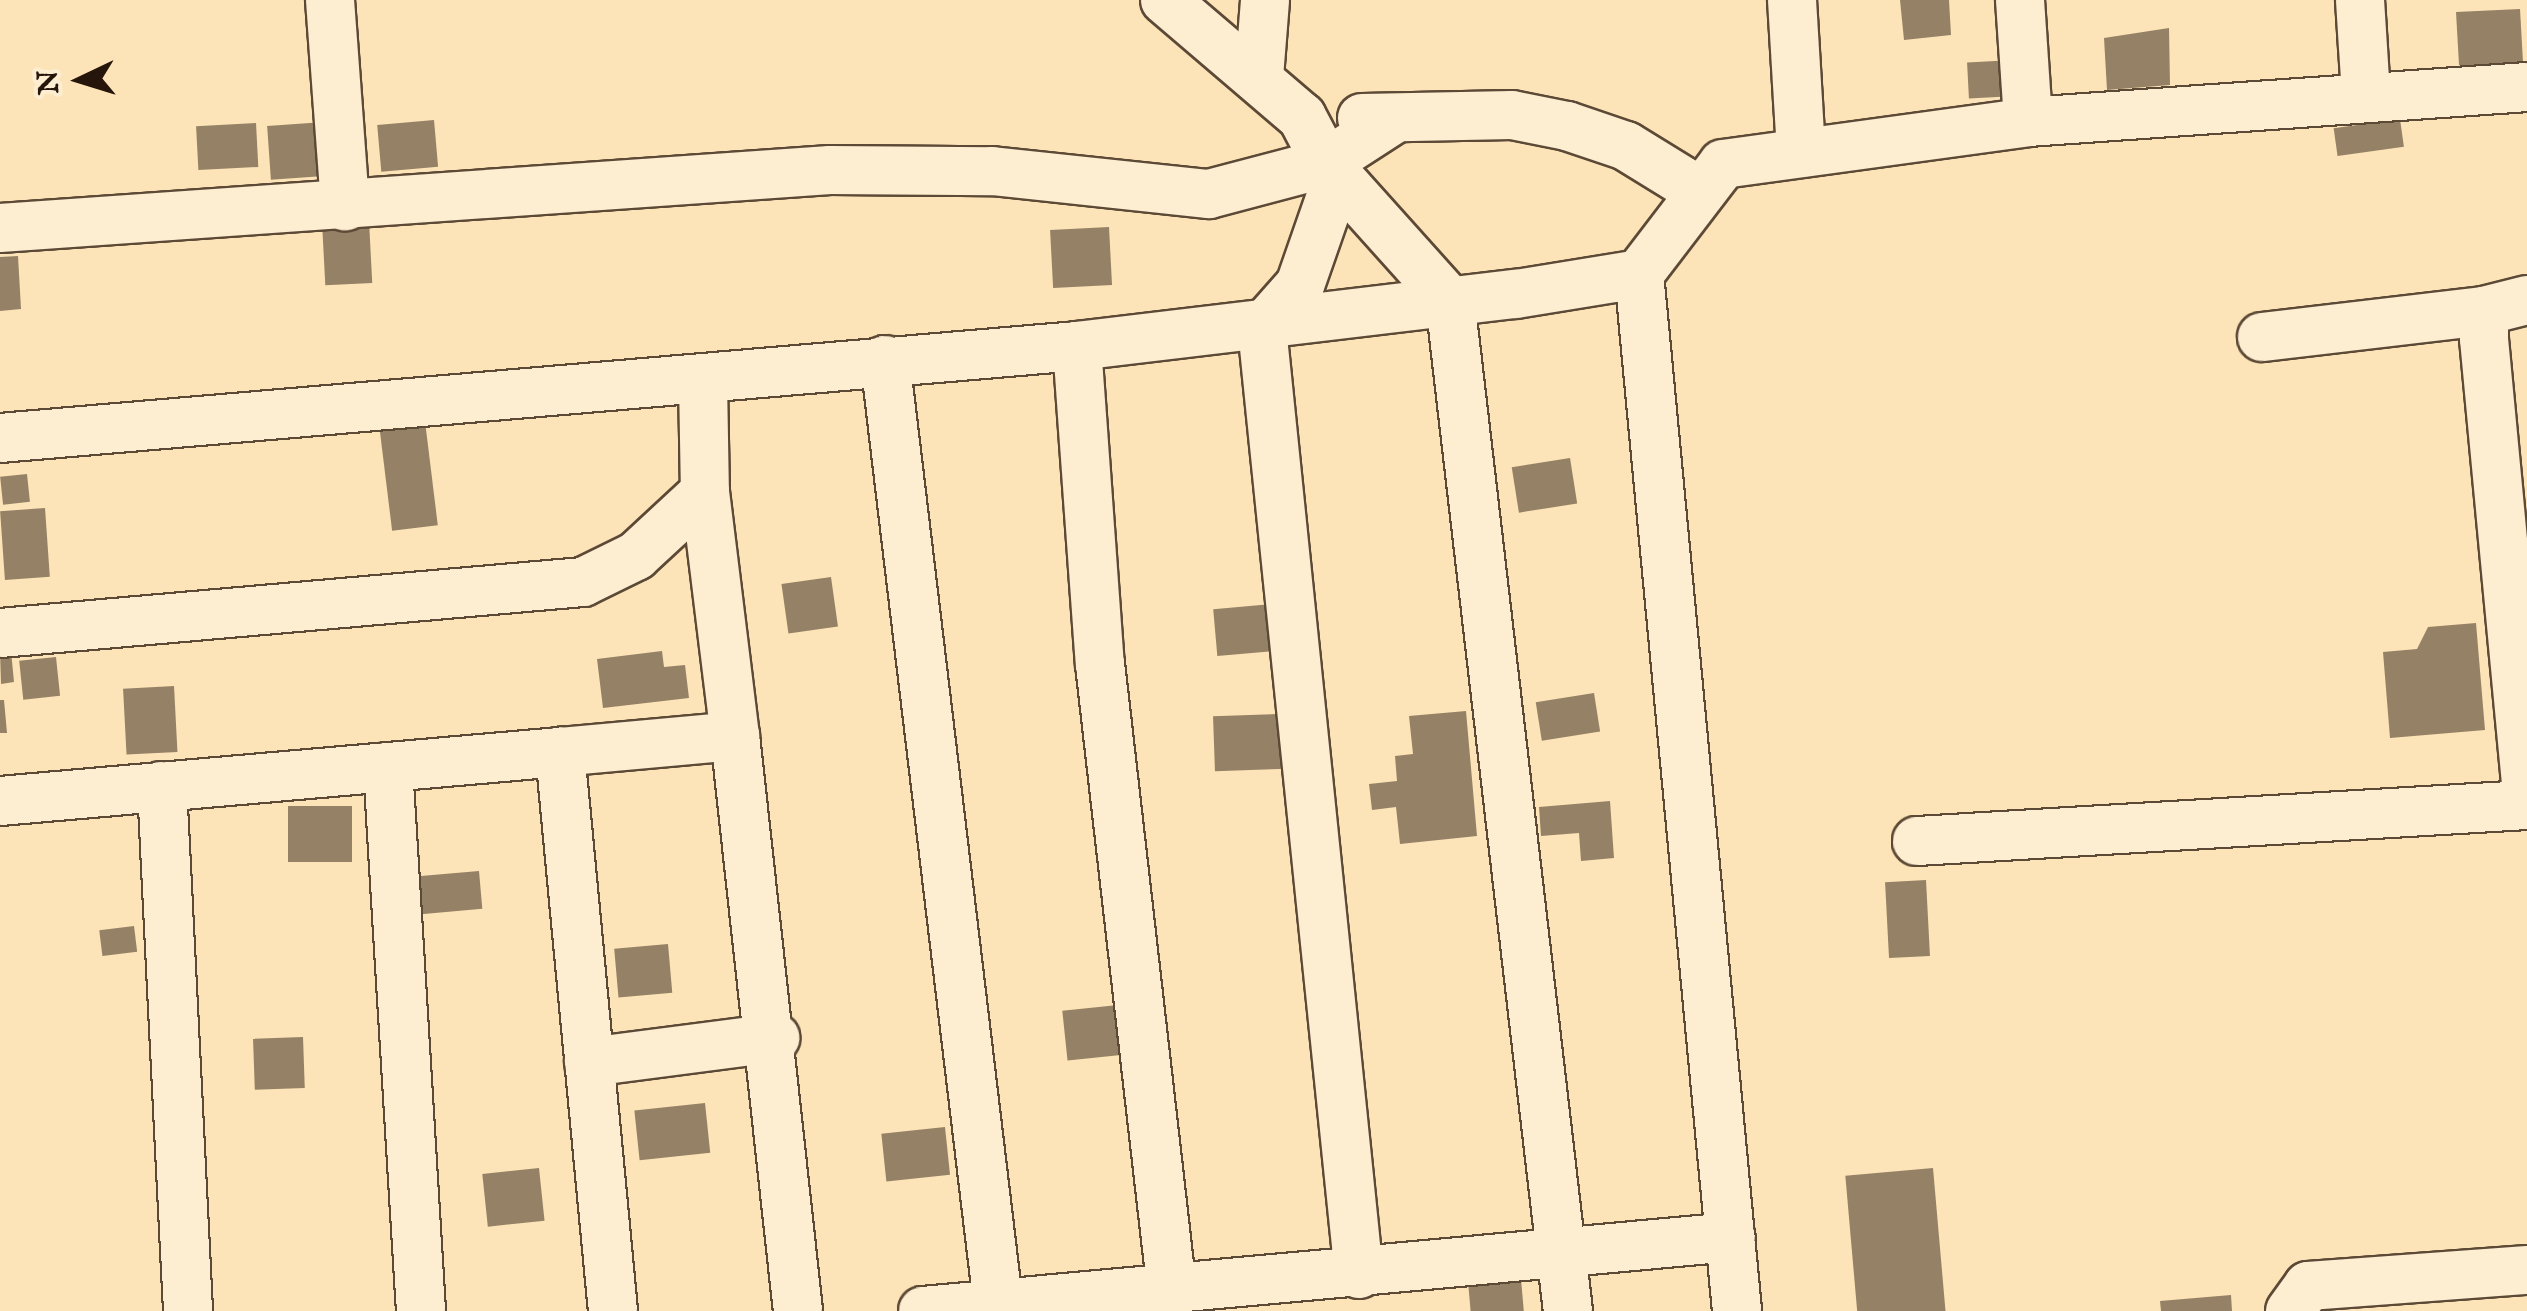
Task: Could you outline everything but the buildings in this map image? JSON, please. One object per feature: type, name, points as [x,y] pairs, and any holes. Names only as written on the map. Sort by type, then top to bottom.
[{"type":"street","points":[[330,0],[345,206]]},
{"type":"street","points":[[1165,0],[1302,117],[1332,170],[1450,301],[1568,1311]]},
{"type":"street","points":[[1259,77],[1265,0]]},
{"type":"street","points":[[1792,0],[1801,153]]},
{"type":"street","points":[[2020,0],[2028,122]]},
{"type":"street","points":[[2360,0],[2366,96]]},
{"type":"street","points":[[1737,1311],[1639,274],[1696,189],[1724,164],[2028,122],[2527,87]]},
{"type":"street","points":[[1302,117],[1512,115],[1566,126],[1638,152],[1696,189]]},
{"type":"street","points":[[0,228],[830,170],[981,170],[1209,194],[1332,170],[1394,119]]},
{"type":"street","points":[[1332,170],[1300,285],[1262,328],[1359,1274]]},
{"type":"street","points":[[0,438],[703,381],[885,360],[1262,328],[1639,274]]},
{"type":"street","points":[[2262,337],[2506,306],[2527,792]]},
{"type":"street","points":[[1077,346],[1100,664],[1171,1282]]},
{"type":"street","points":[[885,360],[1000,1308]]},
{"type":"street","points":[[703,381],[705,492],[774,1038],[798,1311]]},
{"type":"street","points":[[0,634],[584,582],[636,556],[705,492]]},
{"type":"street","points":[[0,801],[736,736]]},
{"type":"street","points":[[560,752],[613,1311]]},
{"type":"street","points":[[388,767],[421,1311]]},
{"type":"street","points":[[162,786],[188,1311]]},
{"type":"street","points":[[1918,841],[2527,805]]},
{"type":"street","points":[[589,1062],[774,1038]]},
{"type":"street","points":[[923,1311],[1000,1308],[1171,1282],[1359,1274],[1560,1250],[1732,1237]]},
{"type":"street","points":[[2290,1311],[2308,1286],[2527,1270]]}]
